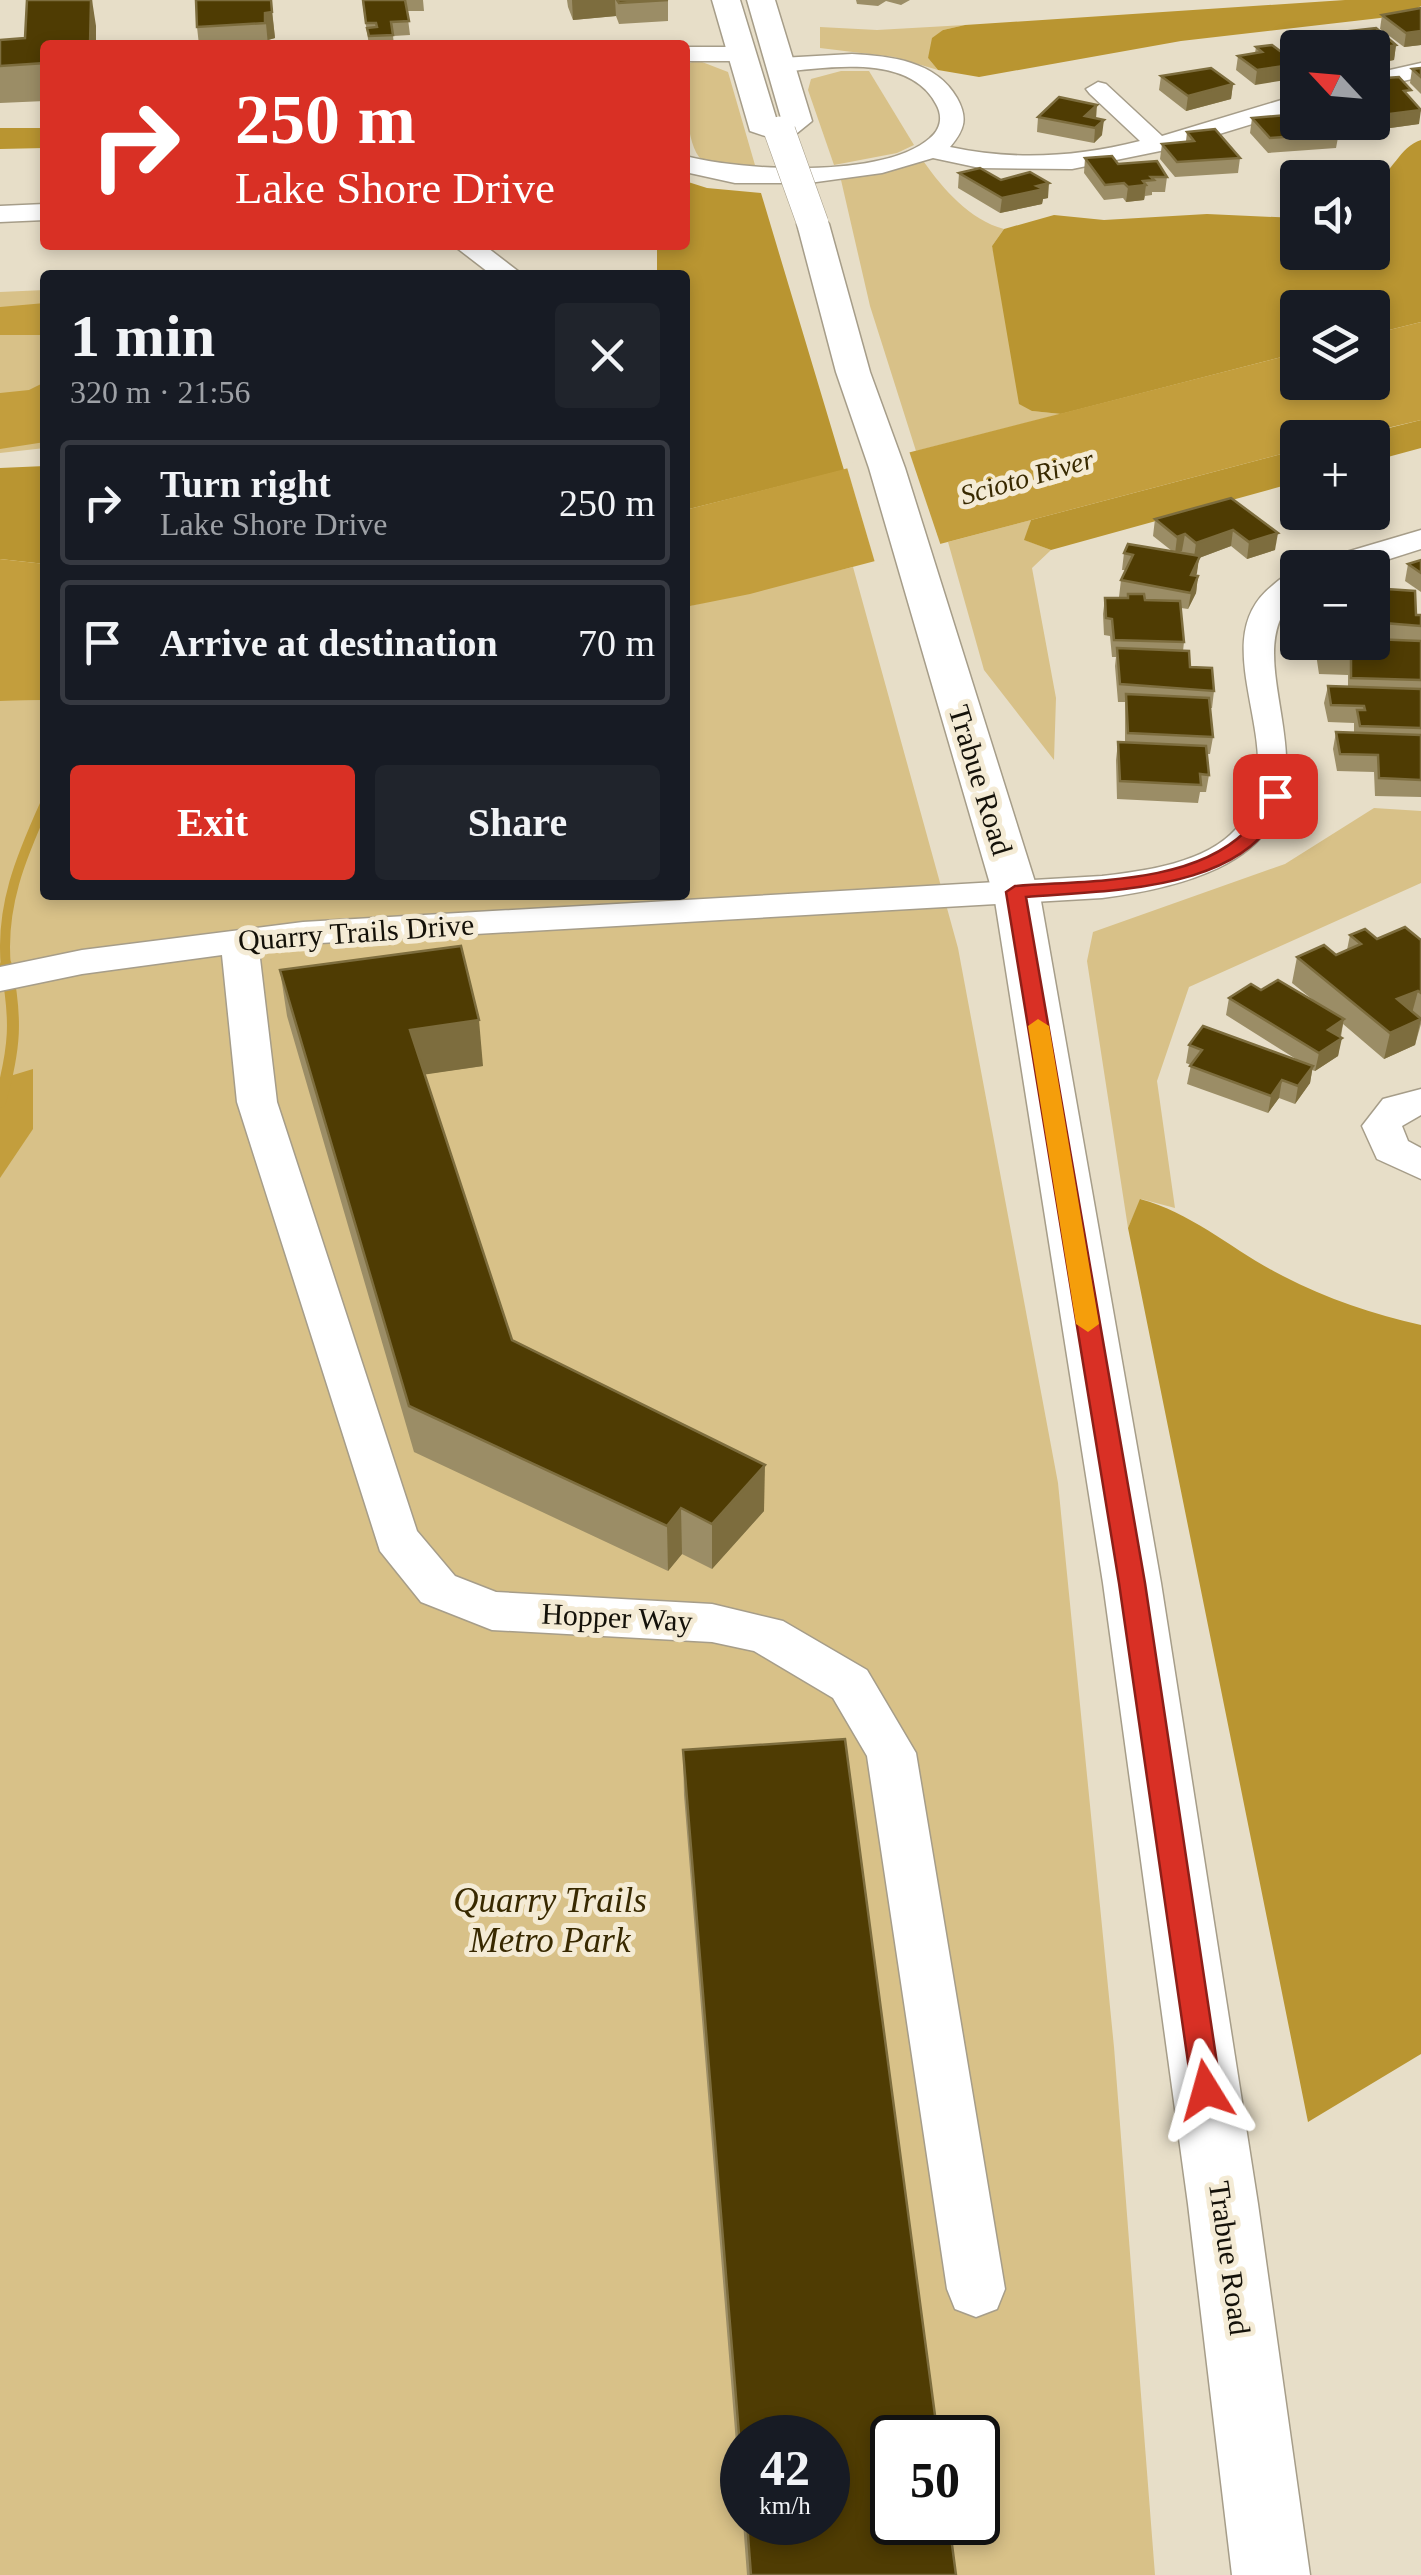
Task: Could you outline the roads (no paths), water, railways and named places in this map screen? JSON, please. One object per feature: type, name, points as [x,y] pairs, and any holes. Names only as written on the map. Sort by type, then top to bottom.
[{"type":"main road","name":"Trabue Road","points":[[726,0],[761,126],[780,132],[813,224],[853,372],[887,468],[1015,892],[1135,1602],[1223,2204],[1271,2575]]},
{"type":"main road","points":[[761,0],[796,121],[780,132]]},
{"type":"street","points":[[690,54],[740,54]]},
{"type":"street","points":[[781,65],[829,61],[879,64],[930,79],[940,87],[954,116],[952,128],[931,150]]},
{"type":"street","points":[[1390,77],[1421,70]]},
{"type":"street","points":[[1098,89],[1156,144]]},
{"type":"street","points":[[690,166],[727,178],[762,178],[881,165],[931,150],[1012,166],[1041,166],[1109,157],[1280,107]]},
{"type":"street","points":[[0,214],[40,212]]},
{"type":"street","points":[[473,250],[503,270]]},
{"type":"street","points":[[1387,550],[1421,540]]},
{"type":"street","name":"Quarry Trails Drive","points":[[0,978],[238,940],[382,928],[1102,887],[1175,876],[1218,859],[1252,836],[1271,809],[1278,765],[1256,627],[1269,602],[1280,594]]},
{"type":"street","name":"Hopper Way","points":[[238,940],[257,1102],[396,1538],[438,1589],[492,1610],[712,1623],[766,1634],[850,1684],[890,1753],[976,2289]]},
{"type":"street","points":[[1421,1102],[1396,1108],[1382,1126],[1391,1150],[1421,1166]]},
{"type":"water","points":[[40,303],[40,335],[0,335],[0,307]]},
{"type":"water","name":"Scioto River","points":[[1421,322],[1421,420],[1390,427],[1390,420],[1280,420],[1280,454],[750,594],[690,606],[690,509],[1280,357],[1280,400],[1390,400],[1390,330]]},
{"type":"water","points":[[40,384],[40,443],[0,449],[0,393],[29,390]]},
{"type":"water","points":[[0,559],[40,563],[40,700],[0,701]]},
{"type":"water","points":[[33,1069],[33,1129],[0,1178],[0,1079]]},
{"type":"waterway","points":[[6,967],[9,903],[40,816]]},
{"type":"waterway","points":[[0,1102],[13,1034],[6,965]]},
{"type":"park label","name":"Quarry Trails Metro Park","points":[[550,1920]]}]
